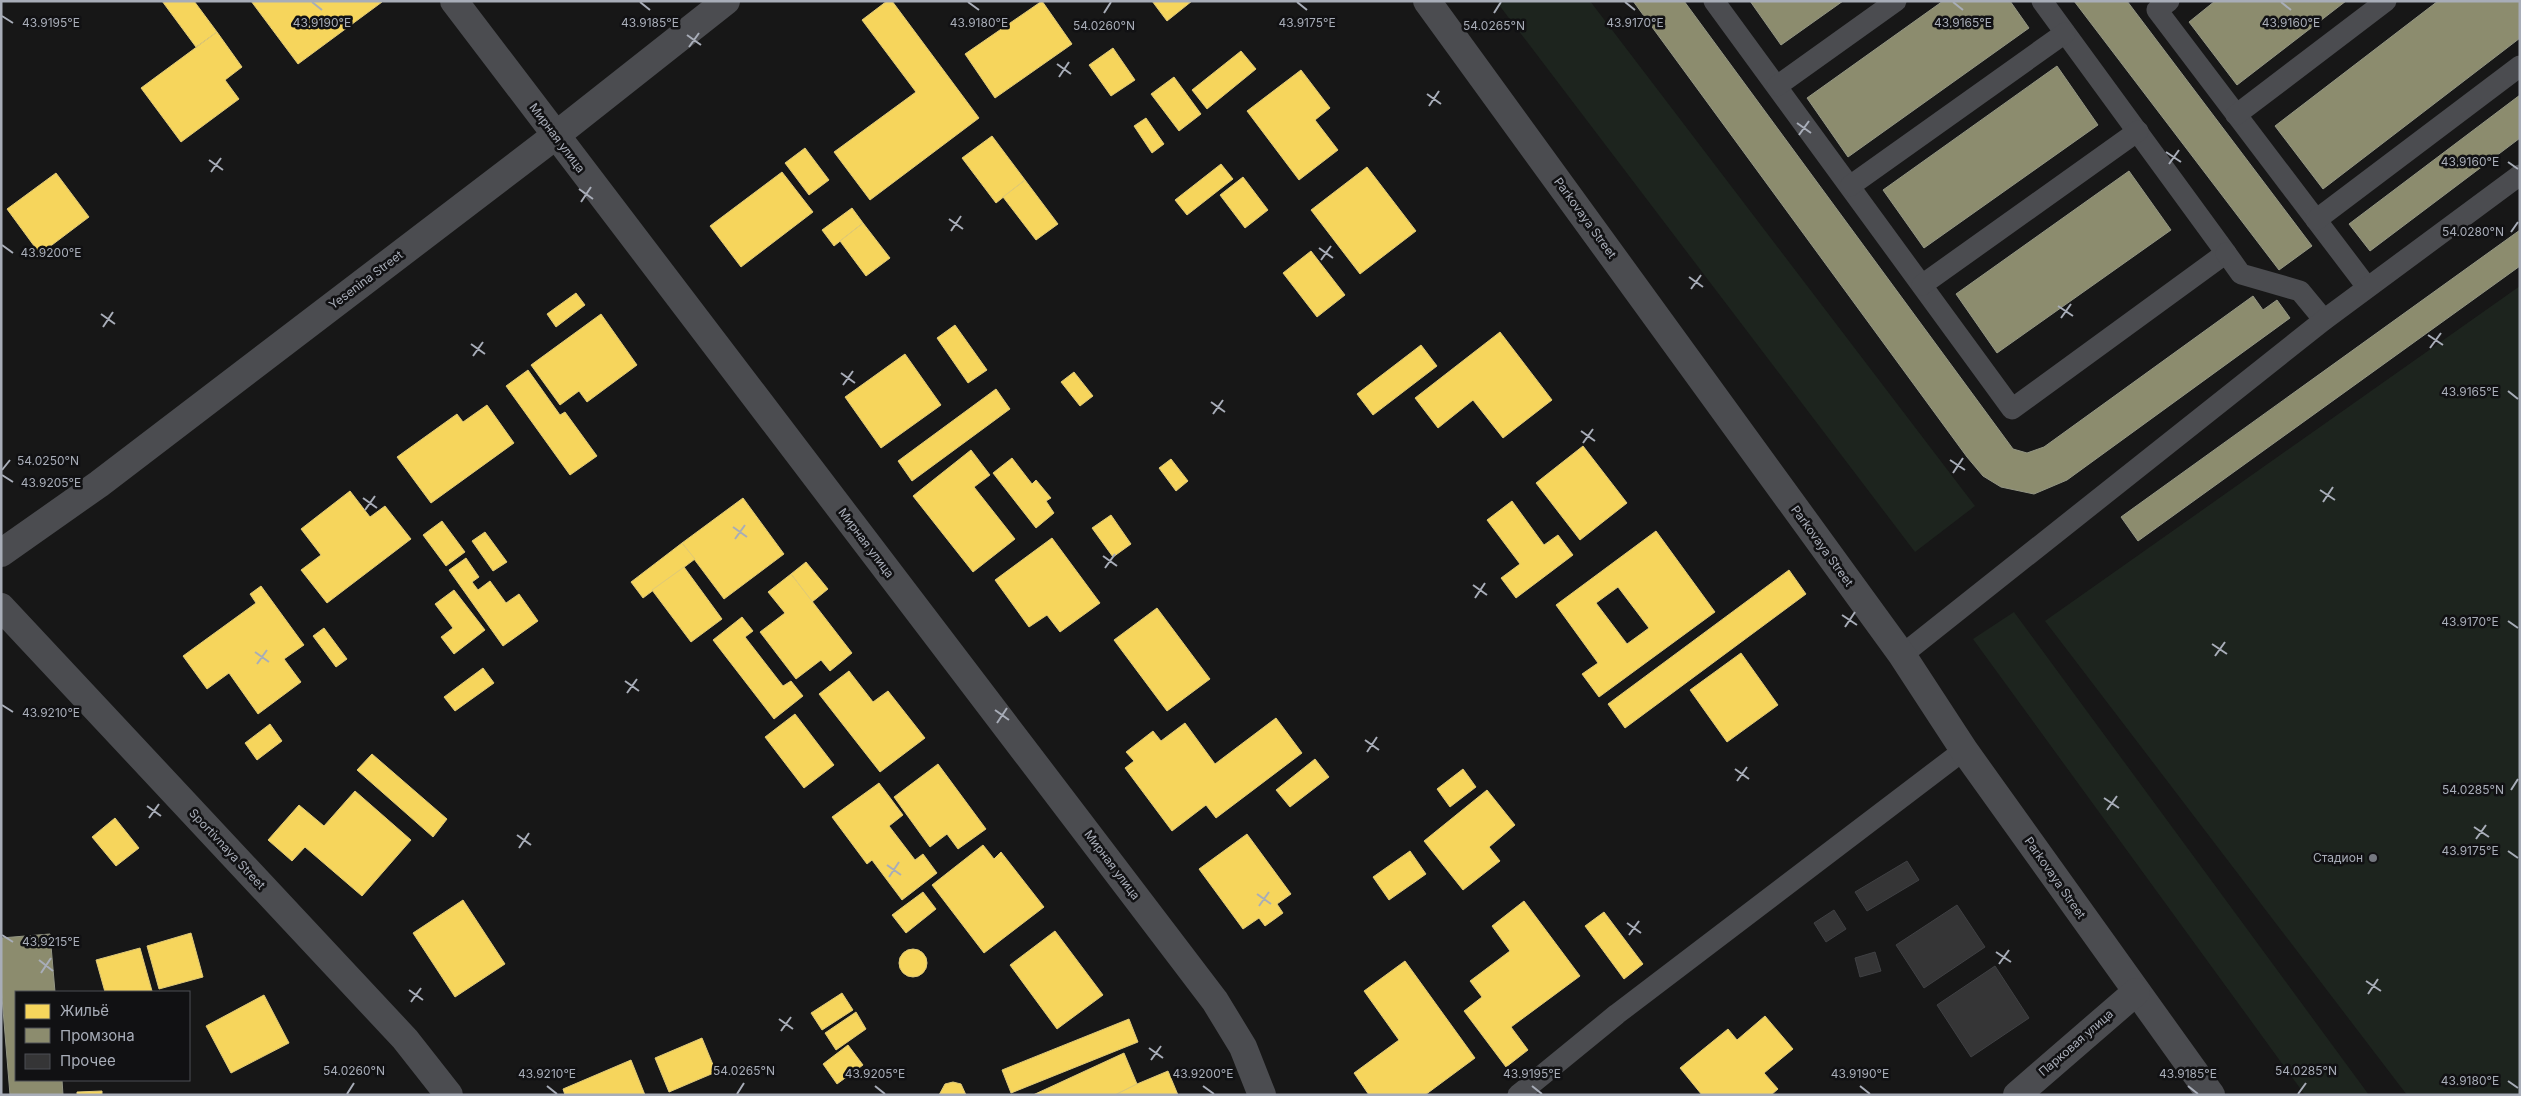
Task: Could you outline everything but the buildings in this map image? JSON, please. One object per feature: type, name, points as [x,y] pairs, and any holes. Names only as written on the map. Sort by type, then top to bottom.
[{"type":"street","name":"Мирная улица","points":[[454,1],[1215,1001],[1243,1047],[1262,1095]]},
{"type":"street","name":"Yesenina Street","points":[[1,553],[99,484],[555,136],[726,1]]},
{"type":"street","name":"Parkovaya Street","points":[[1427,1],[1902,655],[1964,750],[2211,1095]]},
{"type":"street","name":"Sportivnaya Street","points":[[1,607],[398,1032],[449,1095]]},
{"type":"street","name":"Парковая улица","points":[[2017,1095],[2136,992]]},
{"type":"lane","points":[[1714,1],[2012,409],[2226,253]]},
{"type":"lane","points":[[1776,86],[1896,1]]},
{"type":"lane","points":[[2042,1],[2241,274],[2300,291],[2324,320]]},
{"type":"lane","points":[[2169,1],[2157,10],[2367,287]]},
{"type":"lane","points":[[2236,115],[2386,1]]},
{"type":"lane","points":[[1850,186],[2065,33]]},
{"type":"lane","points":[[2316,220],[2520,66]]},
{"type":"lane","points":[[1922,285],[2138,131]]},
{"type":"lane","points":[[1902,655],[2324,320],[2520,175]]},
{"type":"lane","points":[[1518,1095],[1616,1014],[1964,750]]},
{"type":"shaded area","points":[[1496,1],[1590,1],[1975,506],[1915,552]]},
{"type":"shaded area","name":"Стадион","points":[[2520,286],[2520,1095],[2407,1095],[2045,621]]},
{"type":"shaded area","points":[[2014,612],[2369,1095],[2305,1095],[1973,639]]},
{"type":"place","name":"Стадион","points":[[2373,858]]}]
